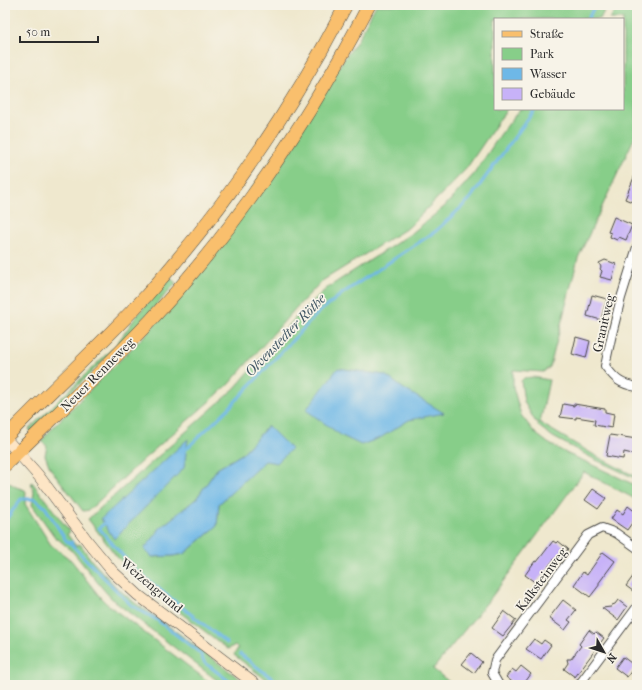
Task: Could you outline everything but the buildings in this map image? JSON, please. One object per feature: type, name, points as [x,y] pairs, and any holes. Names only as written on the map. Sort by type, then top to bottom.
[{"type":"main road","name":"Neuer Renneweg","points":[[5,438],[139,304],[204,226],[240,180],[280,120],[312,67],[346,5]]},
{"type":"main road","name":"Neuer Renneweg","points":[[5,465],[152,319],[234,221],[261,184],[325,86],[369,5]]},
{"type":"main road","name":"Weizengrund","points":[[5,438],[38,475],[89,543],[113,572],[138,595],[256,685]]},
{"type":"street","name":"Granitweg","points":[[637,247],[620,298],[605,366],[614,378],[626,385],[637,387]]},
{"type":"street","name":"Kalksteinweg","points":[[499,685],[492,673],[495,660],[588,535],[602,528],[616,533],[637,548]]},
{"type":"street","points":[[579,685],[637,607]]},
{"type":"green space","points":[[376,5],[607,5],[600,18],[494,18],[494,110],[506,110],[466,169],[409,227],[322,281],[295,309],[228,385],[145,458],[89,510],[83,511],[50,468],[45,455],[47,446],[41,441],[152,328],[357,41]]},
{"type":"green space","points":[[618,5],[637,5],[637,132],[578,258],[550,367],[543,372],[513,370],[513,387],[521,415],[535,433],[548,443],[568,454],[637,486],[637,500],[584,472],[493,595],[433,669],[453,685],[273,685],[234,655],[238,648],[235,645],[228,649],[152,591],[117,557],[88,519],[235,388],[299,314],[327,288],[412,233],[444,207],[474,174],[500,135],[519,110],[624,110],[624,18],[611,18]],"holes":[[[268,426],[290,449],[265,460],[219,504],[217,526],[184,554],[152,557],[144,549],[160,528],[196,499],[217,469],[242,454]]]},
{"type":"green space","points":[[170,278],[176,283],[131,333],[31,432],[29,429],[116,345],[138,314]]},
{"type":"green space","points":[[533,377],[549,380],[540,423],[596,456],[637,477],[637,479],[594,459],[553,437],[537,425],[539,423],[535,421],[524,402],[521,381],[524,378]]},
{"type":"green space","points":[[5,480],[16,487],[25,490],[25,504],[51,545],[71,560],[107,604],[213,685],[5,685]]},
{"type":"green space","points":[[32,482],[70,532],[67,534],[76,546],[80,544],[92,561],[116,587],[135,603],[248,685],[223,685],[114,601],[73,552],[58,539],[57,540],[32,505],[34,492],[31,484]]},
{"type":"water","points":[[338,368],[385,375],[404,389],[444,413],[409,420],[380,438],[361,445],[342,436],[306,410]]},
{"type":"water","points":[[268,426],[291,449],[277,463],[265,461],[219,504],[217,526],[184,554],[152,557],[144,549],[160,528],[196,499],[217,469],[242,454]]},
{"type":"water","points":[[188,439],[184,468],[114,539],[101,519]]},
{"type":"waterway","name":"Olvenstedter Röthe","points":[[588,18],[595,5]]},
{"type":"waterway","name":"Olvenstedter Röthe","points":[[184,451],[229,408],[318,313],[343,293],[436,231],[469,200],[534,110]]},
{"type":"waterway","points":[[5,521],[21,499],[35,499],[45,507],[67,542],[72,542]]},
{"type":"waterway","points":[[106,522],[99,528],[135,570],[227,643]]},
{"type":"waterway","points":[[70,543],[131,605],[157,620],[200,653],[204,662],[234,685]]},
{"type":"waterway","points":[[240,654],[281,685]]}]
